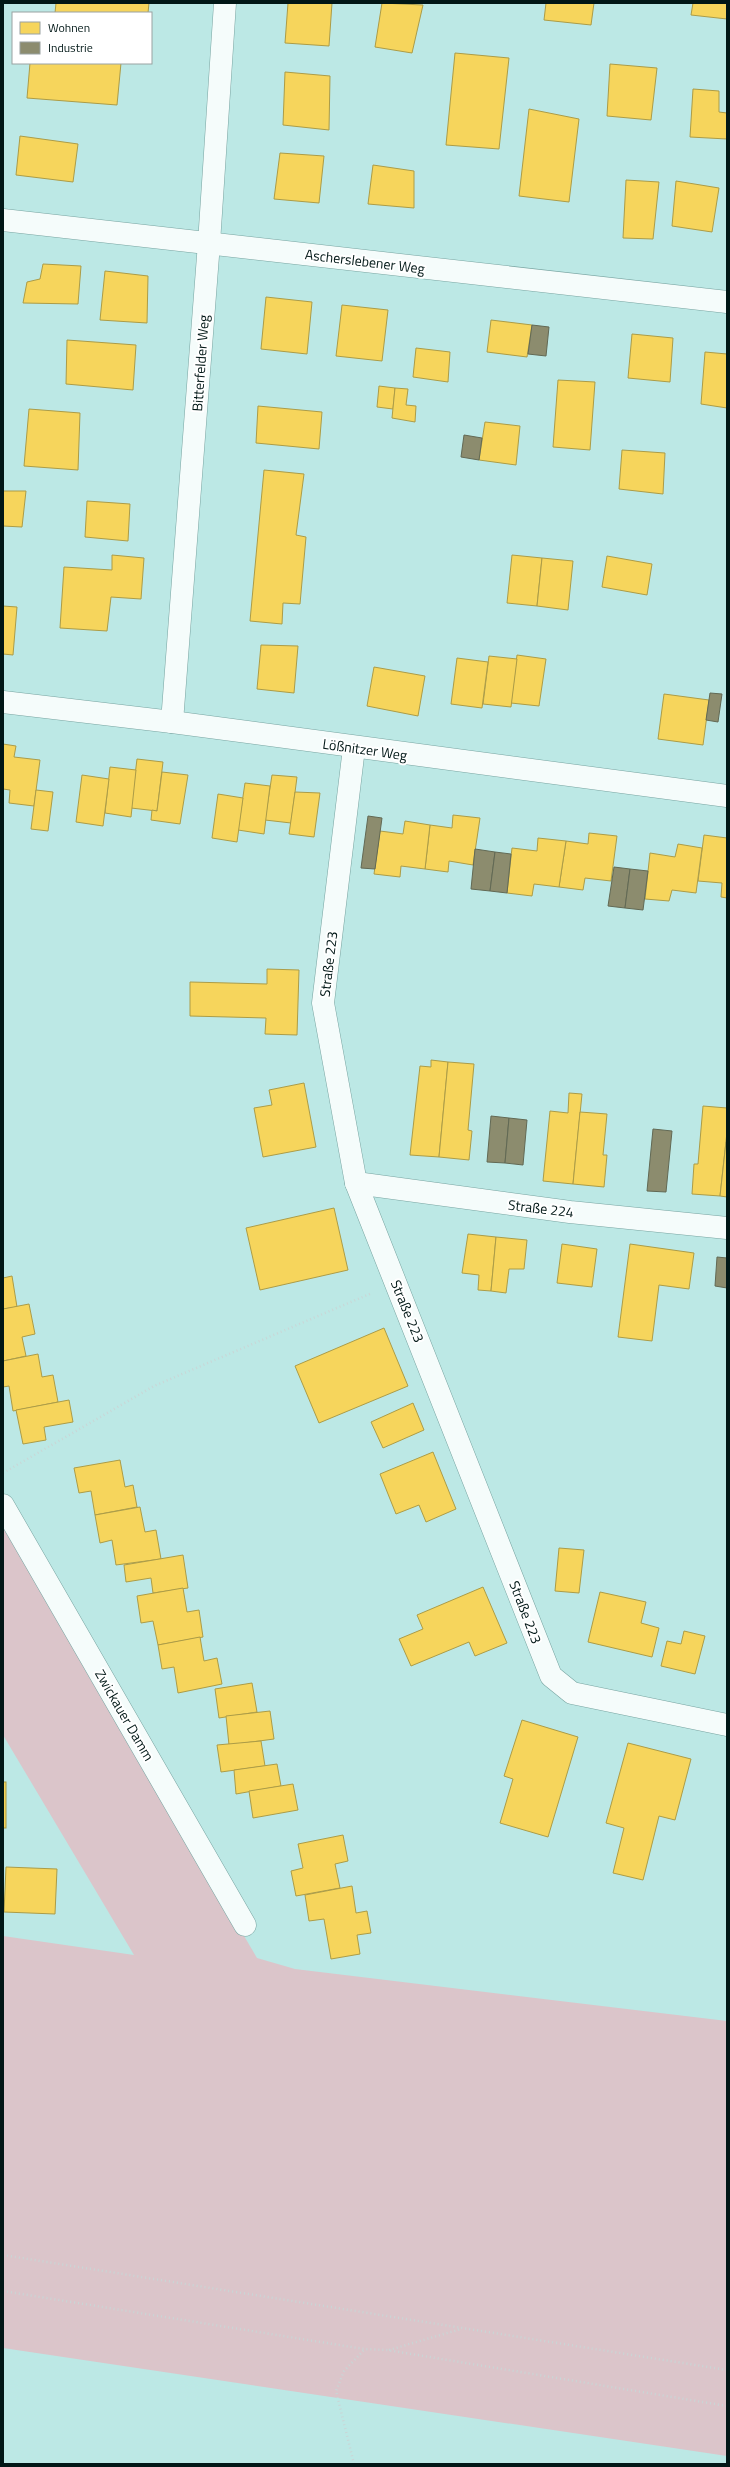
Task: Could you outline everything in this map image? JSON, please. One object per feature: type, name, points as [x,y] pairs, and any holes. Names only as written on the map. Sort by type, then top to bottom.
[{"type":"street","name":"Bitterfelder Weg","points":[[172,722],[209,243],[225,3]]},
{"type":"street","name":"Ascherslebener Weg","points":[[3,220],[727,302]]},
{"type":"street","name":"Lößnitzer Weg","points":[[3,702],[172,722],[354,748],[727,796]]},
{"type":"street","name":"Straße 223","points":[[354,748],[323,1003],[356,1183],[397,1282],[551,1676],[572,1693],[727,1726]]},
{"type":"street","name":"Straße 224","points":[[356,1183],[570,1212],[727,1228]]},
{"type":"street","name":"Zwickauer Damm","points":[[3,1505],[194,1833],[245,1926]]},
{"type":"path","points":[[3,1473],[154,1386],[397,1282]]},
{"type":"path","points":[[3,2255],[727,2370]]},
{"type":"path","points":[[3,2291],[364,2349],[387,2350],[727,2406]]},
{"type":"path","points":[[387,2350],[463,2328]]},
{"type":"path","points":[[354,2464],[336,2391],[344,2371],[364,2349]]},
{"type":"shaded area","points":[[3,1526],[257,1958],[295,1969],[727,2021],[727,2456],[3,2348],[3,1936],[134,1955],[3,1735]]},
{"type":"building: Wohnen","points":[[56,3],[149,3],[148,12],[55,12]]},
{"type":"building: Wohnen","points":[[288,3],[332,3],[329,46],[285,43]]},
{"type":"building: Wohnen","points":[[382,3],[423,5],[412,53],[375,47]]},
{"type":"building: Wohnen","points":[[546,3],[594,3],[591,25],[544,20]]},
{"type":"building: Wohnen","points":[[693,3],[727,3],[727,19],[691,15]]},
{"type":"building: Wohnen","points":[[455,53],[509,58],[499,149],[446,145]]},
{"type":"building: Wohnen","points":[[30,64],[121,64],[117,105],[27,98]]},
{"type":"building: Wohnen","points":[[610,64],[657,68],[651,120],[607,116]]},
{"type":"building: Wohnen","points":[[285,72],[330,76],[329,130],[283,125]]},
{"type":"building: Wohnen","points":[[693,89],[719,91],[719,112],[727,113],[727,139],[690,137]]},
{"type":"building: Wohnen","points":[[529,109],[579,119],[569,202],[519,196]]},
{"type":"building: Wohnen","points":[[20,136],[78,144],[73,182],[16,175]]},
{"type":"building: Wohnen","points":[[280,153],[324,156],[319,203],[274,199]]},
{"type":"building: Wohnen","points":[[373,165],[414,171],[414,208],[368,204]]},
{"type":"building: Wohnen","points":[[626,180],[659,182],[653,239],[623,238]]},
{"type":"building: Wohnen","points":[[676,181],[719,188],[712,232],[672,226]]},
{"type":"building: Wohnen","points":[[43,264],[81,266],[78,304],[23,303],[27,282],[40,279]]},
{"type":"building: Wohnen","points":[[105,271],[148,276],[147,323],[100,320]]},
{"type":"building: Wohnen","points":[[266,297],[312,302],[307,354],[261,349]]},
{"type":"building: Wohnen","points":[[342,305],[388,310],[382,361],[336,356]]},
{"type":"building: Wohnen","points":[[491,320],[532,325],[527,357],[487,352]]},
{"type":"building: Wohnen","points":[[632,334],[673,338],[670,382],[628,378]]},
{"type":"building: Wohnen","points":[[67,340],[136,345],[133,390],[66,384]]},
{"type":"building: Wohnen","points":[[416,348],[450,352],[448,382],[413,377]]},
{"type":"building: Wohnen","points":[[705,352],[727,354],[727,408],[701,404]]},
{"type":"building: Wohnen","points":[[558,380],[595,382],[590,450],[553,447]]},
{"type":"building: Wohnen","points":[[379,386],[395,388],[393,409],[377,407]]},
{"type":"building: Wohnen","points":[[395,388],[408,389],[406,405],[416,406],[415,422],[392,418]]},
{"type":"building: Wohnen","points":[[258,406],[322,412],[319,449],[256,443]]},
{"type":"building: Wohnen","points":[[29,409],[80,413],[78,470],[24,466]]},
{"type":"building: Wohnen","points":[[485,422],[520,426],[516,465],[479,460]]},
{"type":"building: Wohnen","points":[[622,450],[665,453],[663,494],[619,489]]},
{"type":"building: Wohnen","points":[[264,470],[304,474],[296,535],[306,537],[300,604],[283,603],[282,624],[250,621]]},
{"type":"building: Wohnen","points":[[3,491],[26,491],[22,527],[3,526]]},
{"type":"building: Wohnen","points":[[87,501],[130,504],[128,541],[85,537]]},
{"type":"building: Wohnen","points":[[112,555],[144,558],[141,599],[111,597],[107,631],[60,628],[64,567],[112,570]]},
{"type":"building: Wohnen","points":[[512,555],[542,558],[537,606],[507,603]]},
{"type":"building: Wohnen","points":[[607,556],[652,564],[647,595],[602,587]]},
{"type":"building: Wohnen","points":[[542,558],[573,561],[568,610],[537,606]]},
{"type":"building: Wohnen","points":[[3,606],[17,607],[13,655],[3,654]]},
{"type":"building: Wohnen","points":[[261,645],[298,646],[294,693],[257,689]]},
{"type":"building: Wohnen","points":[[517,655],[546,659],[539,706],[511,703]]},
{"type":"building: Wohnen","points":[[489,656],[517,659],[511,707],[483,704]]},
{"type":"building: Wohnen","points":[[457,658],[488,662],[482,708],[451,704]]},
{"type":"building: Wohnen","points":[[374,667],[425,676],[418,716],[367,706]]},
{"type":"building: Wohnen","points":[[664,694],[709,700],[703,745],[658,739]]},
{"type":"building: Wohnen","points":[[3,744],[16,746],[14,757],[40,760],[34,806],[9,803],[10,790],[3,789]]},
{"type":"building: Wohnen","points":[[137,759],[163,762],[157,811],[131,808]]},
{"type":"building: Wohnen","points":[[110,767],[136,770],[131,817],[105,813]]},
{"type":"building: Wohnen","points":[[162,772],[188,775],[180,824],[151,820],[152,810],[157,811]]},
{"type":"building: Wohnen","points":[[82,775],[109,779],[103,826],[76,822]]},
{"type":"building: Wohnen","points":[[272,775],[297,777],[291,823],[265,820]]},
{"type":"building: Wohnen","points":[[245,783],[270,786],[264,834],[238,830]]},
{"type":"building: Wohnen","points":[[36,790],[53,792],[48,831],[31,829]]},
{"type":"building: Wohnen","points":[[295,792],[320,793],[314,837],[289,834]]},
{"type":"building: Wohnen","points":[[218,794],[243,798],[237,842],[212,838]]},
{"type":"building: Wohnen","points":[[453,815],[480,818],[473,865],[449,861],[448,872],[425,869],[430,825],[452,828]]},
{"type":"building: Wohnen","points":[[405,821],[430,825],[425,869],[401,866],[400,877],[374,874],[380,831],[403,834]]},
{"type":"building: Wohnen","points":[[589,833],[617,836],[611,881],[585,878],[583,890],[559,887],[566,841],[588,844]]},
{"type":"building: Wohnen","points":[[704,835],[727,838],[727,898],[721,897],[722,883],[698,881]]},
{"type":"building: Wohnen","points":[[538,838],[566,841],[559,887],[534,884],[532,896],[507,893],[512,848],[537,851]]},
{"type":"building: Wohnen","points":[[678,844],[702,848],[696,893],[672,890],[669,901],[645,899],[650,853],[675,857]]},
{"type":"building: Wohnen","points":[[267,969],[299,970],[297,1035],[265,1034],[266,1018],[190,1016],[190,982],[267,984]]},
{"type":"building: Wohnen","points":[[431,1060],[448,1062],[439,1157],[410,1155],[420,1066],[431,1067]]},
{"type":"building: Wohnen","points":[[448,1062],[474,1064],[468,1130],[472,1131],[469,1160],[439,1157]]},
{"type":"building: Wohnen","points":[[304,1083],[316,1147],[263,1157],[254,1108],[272,1105],[269,1090]]},
{"type":"building: Wohnen","points":[[569,1093],[582,1094],[573,1184],[543,1181],[550,1111],[568,1113]]},
{"type":"building: Wohnen","points":[[703,1106],[727,1108],[727,1132],[720,1196],[692,1194],[694,1164],[698,1164]]},
{"type":"building: Wohnen","points":[[580,1112],[607,1114],[603,1155],[607,1155],[604,1187],[573,1184]]},
{"type":"building: Wohnen","points":[[727,1142],[727,1197],[720,1196]]},
{"type":"building: Wohnen","points":[[334,1208],[348,1270],[260,1290],[246,1228]]},
{"type":"building: Wohnen","points":[[468,1234],[496,1237],[491,1291],[478,1290],[479,1275],[462,1273]]},
{"type":"building: Wohnen","points":[[496,1237],[527,1240],[524,1269],[509,1269],[506,1293],[491,1291]]},
{"type":"building: Wohnen","points":[[562,1244],[597,1249],[592,1287],[557,1283]]},
{"type":"building: Wohnen","points":[[630,1244],[694,1253],[689,1289],[659,1285],[652,1341],[618,1337]]},
{"type":"building: Wohnen","points":[[12,1276],[17,1307],[3,1309],[3,1278]]},
{"type":"building: Wohnen","points":[[29,1304],[35,1334],[22,1337],[26,1356],[3,1361],[3,1309]]},
{"type":"building: Wohnen","points":[[384,1328],[408,1386],[319,1423],[295,1366]]},
{"type":"building: Wohnen","points":[[38,1354],[42,1377],[53,1375],[58,1402],[13,1411],[9,1386],[3,1387],[3,1361]]},
{"type":"building: Wohnen","points":[[69,1400],[73,1422],[44,1427],[46,1440],[23,1444],[16,1410]]},
{"type":"building: Wohnen","points":[[413,1403],[424,1430],[383,1448],[371,1422]]},
{"type":"building: Wohnen","points":[[433,1452],[456,1509],[426,1522],[419,1505],[396,1514],[380,1474]]},
{"type":"building: Wohnen","points":[[120,1460],[125,1487],[133,1485],[137,1507],[95,1515],[91,1491],[79,1493],[74,1468]]},
{"type":"building: Wohnen","points":[[140,1507],[145,1532],[156,1530],[161,1559],[116,1565],[112,1540],[100,1543],[95,1515]]},
{"type":"building: Wohnen","points":[[559,1548],[584,1550],[579,1593],[555,1591]]},
{"type":"building: Wohnen","points":[[183,1555],[188,1588],[153,1593],[151,1578],[126,1582],[124,1565]]},
{"type":"building: Wohnen","points":[[483,1587],[507,1643],[475,1656],[469,1642],[411,1666],[399,1639],[423,1629],[417,1615]]},
{"type":"building: Wohnen","points":[[183,1588],[187,1612],[199,1610],[203,1637],[158,1645],[153,1621],[141,1623],[137,1596]]},
{"type":"building: Wohnen","points":[[600,1592],[646,1602],[641,1623],[659,1628],[652,1657],[588,1642]]},
{"type":"building: Wohnen","points":[[684,1631],[705,1636],[695,1674],[661,1666],[667,1641],[681,1644]]},
{"type":"building: Wohnen","points":[[200,1637],[204,1661],[217,1658],[222,1684],[178,1693],[174,1667],[162,1669],[158,1645]]},
{"type":"building: Wohnen","points":[[252,1683],[257,1712],[219,1718],[215,1689]]},
{"type":"building: Wohnen","points":[[270,1711],[274,1739],[229,1745],[226,1716]]},
{"type":"building: Wohnen","points":[[522,1720],[578,1737],[548,1837],[500,1823],[513,1779],[504,1776]]},
{"type":"building: Wohnen","points":[[261,1741],[265,1766],[221,1772],[217,1745]]},
{"type":"building: Wohnen","points":[[628,1743],[691,1759],[675,1820],[659,1816],[643,1880],[613,1873],[624,1828],[606,1823]]},
{"type":"building: Wohnen","points":[[277,1764],[281,1786],[236,1794],[234,1770]]},
{"type":"building: Wohnen","points":[[3,1782],[6,1782],[6,1828],[3,1828]]},
{"type":"building: Wohnen","points":[[293,1784],[298,1810],[253,1818],[249,1791]]},
{"type":"building: Wohnen","points":[[343,1835],[348,1861],[335,1864],[340,1888],[296,1896],[291,1871],[303,1868],[298,1844]]},
{"type":"building: Wohnen","points":[[6,1867],[57,1869],[55,1914],[4,1912]]},
{"type":"building: Wohnen","points":[[352,1886],[356,1913],[367,1911],[371,1933],[357,1935],[360,1954],[331,1959],[324,1919],[309,1921],[305,1895]]},
{"type":"building: Industrie","points":[[532,325],[549,327],[546,356],[528,354]]},
{"type":"building: Industrie","points":[[464,435],[482,438],[479,460],[461,457]]},
{"type":"building: Industrie","points":[[710,693],[722,694],[718,722],[706,720]]},
{"type":"building: Industrie","points":[[368,816],[382,818],[375,869],[361,868]]},
{"type":"building: Industrie","points":[[475,849],[495,852],[490,891],[471,889]]},
{"type":"building: Industrie","points":[[495,852],[511,854],[507,893],[490,891]]},
{"type":"building: Industrie","points":[[614,867],[630,869],[625,908],[608,906]]},
{"type":"building: Industrie","points":[[630,869],[648,871],[643,910],[625,908]]},
{"type":"building: Industrie","points":[[491,1116],[509,1118],[505,1163],[487,1162]]},
{"type":"building: Industrie","points":[[509,1118],[527,1120],[523,1165],[505,1163]]},
{"type":"building: Industrie","points":[[653,1129],[672,1131],[666,1192],[647,1191]]},
{"type":"building: Industrie","points":[[717,1257],[727,1258],[727,1288],[715,1286]]}]
